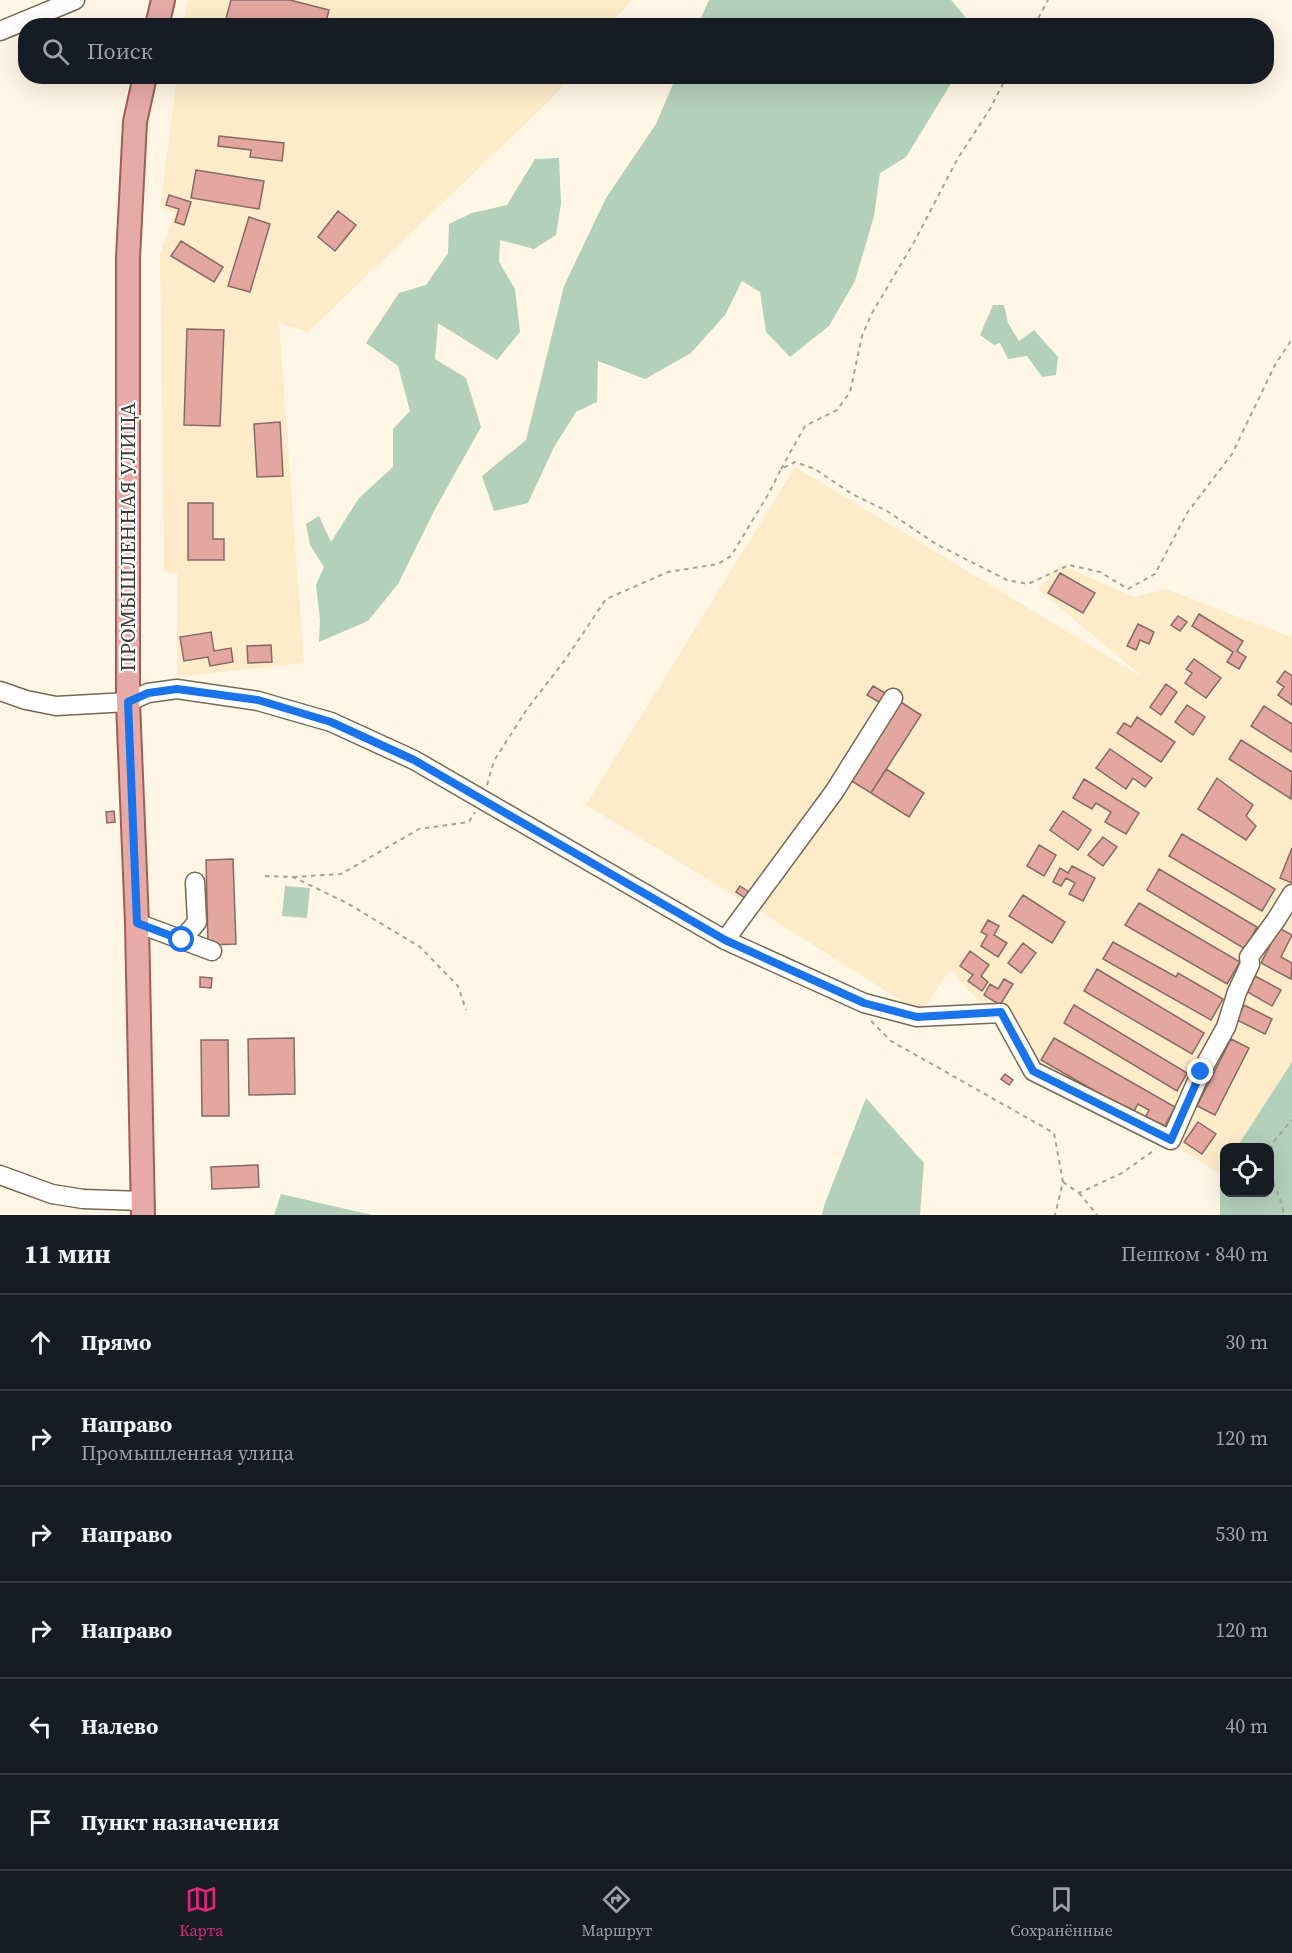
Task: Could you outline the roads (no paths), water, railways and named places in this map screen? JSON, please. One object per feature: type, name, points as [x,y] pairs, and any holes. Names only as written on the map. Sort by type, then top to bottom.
[{"type":"main road","points":[[159,18],[163,0]]},
{"type":"main road","name":"ПРОМЫШЛЕННАЯ УЛИЦА","points":[[142,1208],[137,923],[128,702],[128,258],[135,122],[143,84]]},
{"type":"street","points":[[31,18],[75,0]]},
{"type":"street","points":[[0,31],[18,24]]},
{"type":"street","points":[[0,691],[26,700],[56,706],[128,702],[148,693],[177,689],[258,700],[331,722],[414,760],[725,940],[864,1003],[917,1017],[1001,1012],[1033,1071],[1171,1140],[1201,1072],[1226,1027],[1237,992],[1250,964],[1249,957],[1292,894]]},
{"type":"street","points":[[725,940],[834,792],[893,698]]},
{"type":"street","points":[[182,940],[197,922],[195,882]]},
{"type":"street","points":[[137,923],[212,951]]},
{"type":"street","points":[[0,1175],[52,1194],[142,1208]]}]
